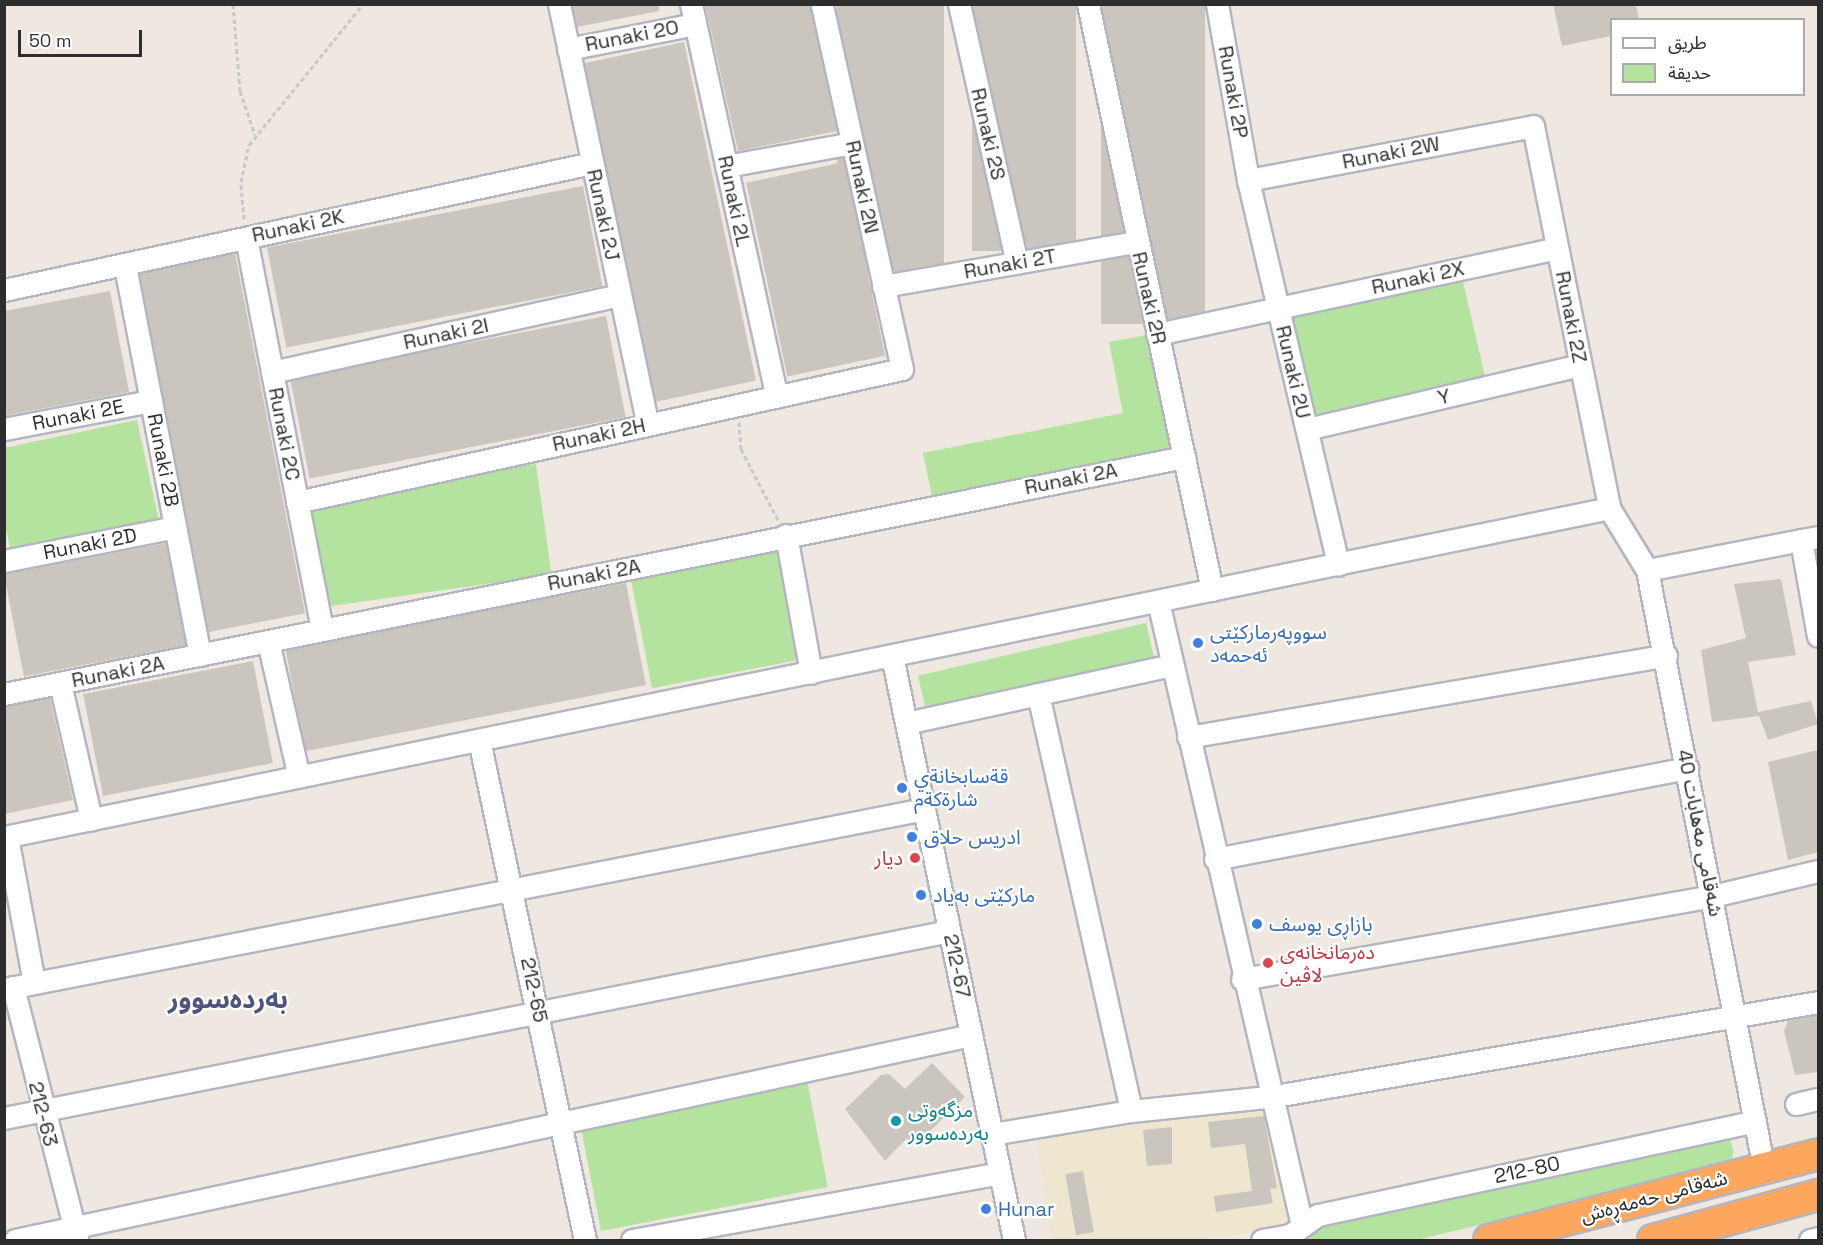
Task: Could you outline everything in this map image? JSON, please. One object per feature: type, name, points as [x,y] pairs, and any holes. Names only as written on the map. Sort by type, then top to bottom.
[{"type":"highway","name":"شەقامی حەمەڕەش","points":[[1489,1240],[1818,1154]]},
{"type":"highway","name":"شەقامی حەمەڕەش","points":[[1653,1240],[1818,1195]]},
{"type":"street","name":"Runaki 2J","points":[[559,4],[648,425]]},
{"type":"street","name":"Runaki 2N","points":[[822,4],[902,369]]},
{"type":"street","name":"Runaki 2S","points":[[959,4],[1017,263]]},
{"type":"street","name":"Runaki 2R","points":[[1088,4],[1136,242],[1212,591]]},
{"type":"street","name":"Runaki 2P","points":[[1216,4],[1248,180]]},
{"type":"street","name":"Runaki 2O","points":[[568,49],[693,14]]},
{"type":"street","name":"Runaki 2L","points":[[693,14],[777,397]]},
{"type":"street","name":"Runaki 2W","points":[[1248,180],[1533,126]]},
{"type":"street","name":"Runaki 2Z","points":[[1533,126],[1609,508]]},
{"type":"street","points":[[726,166],[852,143]]},
{"type":"street","name":"Runaki 2K","points":[[4,290],[125,266],[592,163]]},
{"type":"street","name":"Runaki 2U","points":[[1248,180],[1338,565]]},
{"type":"street","name":"Runaki 2C","points":[[246,238],[322,630]]},
{"type":"street","name":"Runaki 2T","points":[[884,286],[1136,242]]},
{"type":"street","name":"Runaki 2X","points":[[1157,334],[1557,248]]},
{"type":"street","name":"Runaki 2B","points":[[125,266],[200,655]]},
{"type":"street","name":"Runaki 2I","points":[[272,372],[620,295]]},
{"type":"street","name":"Y","points":[[1307,429],[1580,365]]},
{"type":"street","name":"Runaki 2H","points":[[297,502],[902,369]]},
{"type":"street","name":"Runaki 2E","points":[[4,429],[151,400]]},
{"type":"street","name":"Runaki 2A","points":[[4,694],[786,535],[1184,457]]},
{"type":"street","points":[[6,837],[1609,508]]},
{"type":"street","name":"شەقامی مەهابات 40","points":[[1609,508],[1647,570],[1666,655],[1764,1169]]},
{"type":"street","name":"Runaki 2D","points":[[4,561],[175,527]]},
{"type":"street","points":[[786,535],[811,672]]},
{"type":"street","points":[[1647,570],[1810,539],[1818,636]]},
{"type":"street","points":[[1158,602],[1242,980],[1275,1096],[1302,1225]]},
{"type":"street","points":[[268,641],[300,777]]},
{"type":"street","points":[[1188,737],[1666,655]]},
{"type":"street","name":"212-67","points":[[892,656],[1014,1240]]},
{"type":"street","points":[[906,723],[1173,665]]},
{"type":"street","points":[[60,683],[91,820]]},
{"type":"street","points":[[1038,694],[1131,1111]]},
{"type":"street","name":"212-65","points":[[479,740],[563,1122],[585,1240]]},
{"type":"street","points":[[1215,859],[1687,768]]},
{"type":"street","points":[[17,986],[924,809]]},
{"type":"street","name":"212-63","points":[[6,837],[17,986],[42,1109],[76,1234]]},
{"type":"street","points":[[1242,980],[1712,896],[1818,871]]},
{"type":"street","points":[[4,1118],[539,1015],[950,931]]},
{"type":"street","points":[[992,1134],[1131,1111],[1275,1096],[1818,1002]]},
{"type":"street","points":[[15,1240],[76,1234],[563,1122],[971,1035]]},
{"type":"street","points":[[1796,1104],[1818,1099]]},
{"type":"street","name":"212-80","points":[[1262,1240],[1290,1235],[1318,1215],[1755,1121]]},
{"type":"street","points":[[632,1240],[1000,1173]]},
{"type":"street","points":[[1810,1240],[1818,1238]]},
{"type":"path","points":[[233,4],[240,91],[256,136]]},
{"type":"path","points":[[246,238],[241,182],[256,136],[363,4]]},
{"type":"path","points":[[738,405],[741,449],[786,535]]},
{"type":"shaded area","points":[[1273,1107],[1294,1227],[1191,1240],[1051,1240],[1036,1135]]},
{"type":"green space","points":[[1462,277],[1486,379],[1312,419],[1289,317]]},
{"type":"green space","points":[[1147,335],[1170,449],[932,496],[923,453],[1123,413],[1109,342]]},
{"type":"green space","points":[[137,420],[159,521],[11,552],[5,524],[4,448]]},
{"type":"green space","points":[[536,464],[552,575],[322,607],[306,496]]},
{"type":"green space","points":[[777,550],[798,660],[652,688],[631,578]]},
{"type":"green space","points":[[1146,623],[1154,658],[926,711],[918,676]]},
{"type":"green space","points":[[807,1080],[828,1187],[601,1231],[580,1124]]},
{"type":"green space","points":[[1727,1132],[1734,1152],[1729,1166],[1416,1240],[1310,1240],[1313,1229]]},
{"type":"building","points":[[572,4],[659,4],[659,11],[577,27]]},
{"type":"building","points":[[705,4],[810,4],[837,131],[738,151]]},
{"type":"building","points":[[837,4],[944,4],[944,271],[837,271]]},
{"type":"building","points":[[972,4],[1076,4],[1076,251],[972,251]]},
{"type":"building","points":[[1101,4],[1205,4],[1205,324],[1101,324]]},
{"type":"building","points":[[1553,4],[1636,4],[1639,18],[1610,18],[1610,36],[1562,46]]},
{"type":"building","points":[[684,42],[756,380],[656,402],[584,63]]},
{"type":"building","points":[[844,162],[885,356],[787,376],[746,183]]},
{"type":"building","points":[[583,186],[602,286],[286,348],[267,247]]},
{"type":"building","points":[[235,253],[305,613],[209,632],[139,272]]},
{"type":"building","points":[[110,291],[129,392],[4,416],[4,311]]},
{"type":"building","points":[[606,316],[626,417],[310,479],[290,377]]},
{"type":"building","points":[[166,543],[186,645],[24,677],[4,574]]},
{"type":"building","points":[[1781,579],[1796,655],[1748,662],[1758,712],[1811,701],[1818,724],[1768,740],[1759,716],[1712,722],[1701,650],[1746,638],[1734,584]]},
{"type":"building","points":[[626,583],[646,685],[305,751],[285,649]]},
{"type":"building","points":[[253,661],[273,763],[103,796],[83,694]]},
{"type":"building","points":[[50,698],[73,800],[4,814],[4,707]]},
{"type":"building","points":[[1818,750],[1818,852],[1788,860],[1768,762]]},
{"type":"building","points":[[1818,1015],[1818,1072],[1795,1075],[1784,1031],[1788,1021]]},
{"type":"building","name":"مزگەوتی بەردەسوور","points":[[932,1063],[965,1097],[915,1146],[907,1138],[885,1161],[845,1109],[881,1075],[889,1074],[905,1089]]},
{"type":"building","points":[[1264,1116],[1277,1188],[1270,1189],[1273,1203],[1216,1212],[1214,1196],[1252,1191],[1245,1144],[1211,1148],[1208,1122]]},
{"type":"building","points":[[1172,1127],[1172,1164],[1147,1166],[1143,1130]]},
{"type":"building","points":[[1083,1171],[1094,1232],[1076,1235],[1065,1174]]},
{"type":"place","name":"سووپەرمارکێتی ئەحمەد","points":[[1198,643]]},
{"type":"place","name":"قةسابخانةي شارةكةم","points":[[902,788]]},
{"type":"place","name":"ادريس حلاق","points":[[912,837]]},
{"type":"place","name":"ديار","points":[[915,858]]},
{"type":"place","name":"مارکێتی بەیاد","points":[[921,895]]},
{"type":"place","name":"بازاڕی یوسف","points":[[1257,924]]},
{"type":"place","name":"دەرمانخانەی لاڤین","points":[[1268,963]]},
{"type":"place","name":"مزگەوتی بەردەسوور","points":[[896,1121]]},
{"type":"place","name":"Hunar","points":[[986,1209]]},
{"type":"district","name":"بەردەسوور","points":[[228,1000]]}]
